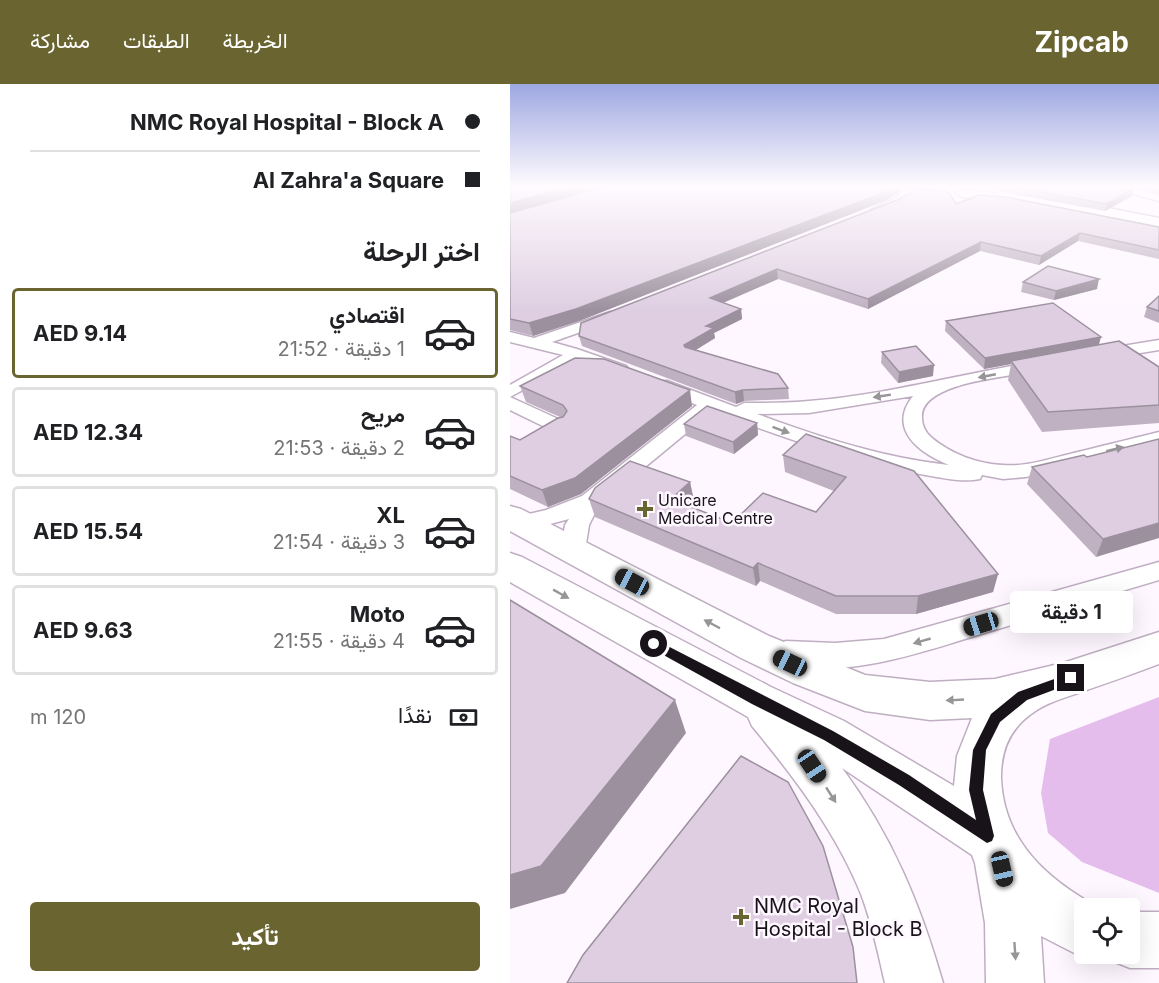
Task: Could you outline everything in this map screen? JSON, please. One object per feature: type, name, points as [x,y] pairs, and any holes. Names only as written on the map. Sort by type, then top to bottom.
[{"type":"main road","points":[[517,520],[755,647],[807,671],[865,693],[930,701],[995,698],[1054,684]]},
{"type":"main road","points":[[510,566],[756,700],[828,735],[904,780],[993,844],[1013,876],[1034,897],[1057,916],[1074,925]]},
{"type":"main road","points":[[1015,983],[1013,923],[993,844],[976,790],[979,750],[996,718],[1022,696],[1159,648]]},
{"type":"main road","points":[[756,700],[802,751],[868,852],[899,924],[914,983]]},
{"type":"main road","points":[[1140,940],[1159,940]]},
{"type":"street","points":[[510,351],[626,310]]},
{"type":"street","points":[[510,337],[577,354],[823,443],[901,465],[938,472],[977,474],[1004,472],[1056,464],[1159,438]]},
{"type":"street","points":[[1078,358],[1138,346],[1159,339]]},
{"type":"street","points":[[1138,346],[1159,345]]},
{"type":"street","points":[[510,392],[577,354]]},
{"type":"street","points":[[517,520],[552,517],[590,501],[719,406],[768,410],[828,405],[940,386],[1057,362]]},
{"type":"street","points":[[940,386],[922,397],[912,410],[912,421],[916,432],[926,444],[940,454],[970,465],[1004,472]]},
{"type":"street","points":[[510,403],[560,427]]},
{"type":"street","points":[[823,443],[813,438],[804,426],[811,413],[828,405]]},
{"type":"street","points":[[573,550],[577,525],[590,501]]},
{"type":"street","points":[[755,647],[786,654],[819,656],[852,656],[884,651],[1159,571]]},
{"type":"shaded area","points":[[1159,697],[1159,893],[1082,862],[1048,833],[1041,793],[1050,739]]},
{"type":"building","points":[[510,228],[790,228],[576,309],[529,323],[510,319]]},
{"type":"building","points":[[825,228],[1159,228],[1159,250],[1080,233],[1041,256],[981,242],[868,299],[777,269],[710,298],[741,309],[706,326],[714,328],[684,345],[685,347],[778,374],[788,388],[735,392],[579,336],[581,323]]},
{"type":"building","points":[[1048,266],[1099,279],[1056,291],[1023,282]]},
{"type":"building","points":[[1159,296],[1159,311],[1147,307]]},
{"type":"building","points":[[1053,303],[1101,337],[985,358],[946,321]]},
{"type":"building","points":[[1119,341],[1159,367],[1159,405],[1048,412],[1011,361]]},
{"type":"building","points":[[916,346],[934,365],[899,372],[882,352]]},
{"type":"building","points":[[575,358],[604,359],[690,390],[575,478],[542,490],[510,476],[510,436],[520,440],[563,417],[567,411],[563,405],[520,386]]},
{"type":"building","points":[[707,406],[757,423],[733,442],[684,424]]},
{"type":"building","points":[[806,434],[914,471],[998,574],[918,596],[836,596],[758,563],[753,568],[589,499],[595,488],[630,461],[690,482],[671,499],[732,523],[763,493],[816,512],[846,477],[783,455]]},
{"type":"building","points":[[1159,439],[1159,523],[1103,539],[1032,467],[1084,455],[1087,457]]},
{"type":"building","points":[[510,600],[675,700],[541,866],[510,875]]},
{"type":"building","name":"NMC Royal Hospital - Block B","points":[[741,756],[788,782],[823,846],[853,947],[857,983],[567,983],[583,955]]},
{"type":"place","name":"Unicare Medical Centre","points":[[645,509]]},
{"type":"place","name":"NMC Royal Hospital - Block B","points":[[741,917]]},
{"type":"route","points":[[654,644],[756,700],[828,735],[904,780],[987,836],[976,790],[979,750],[996,718],[1022,696],[1071,678]]}]
